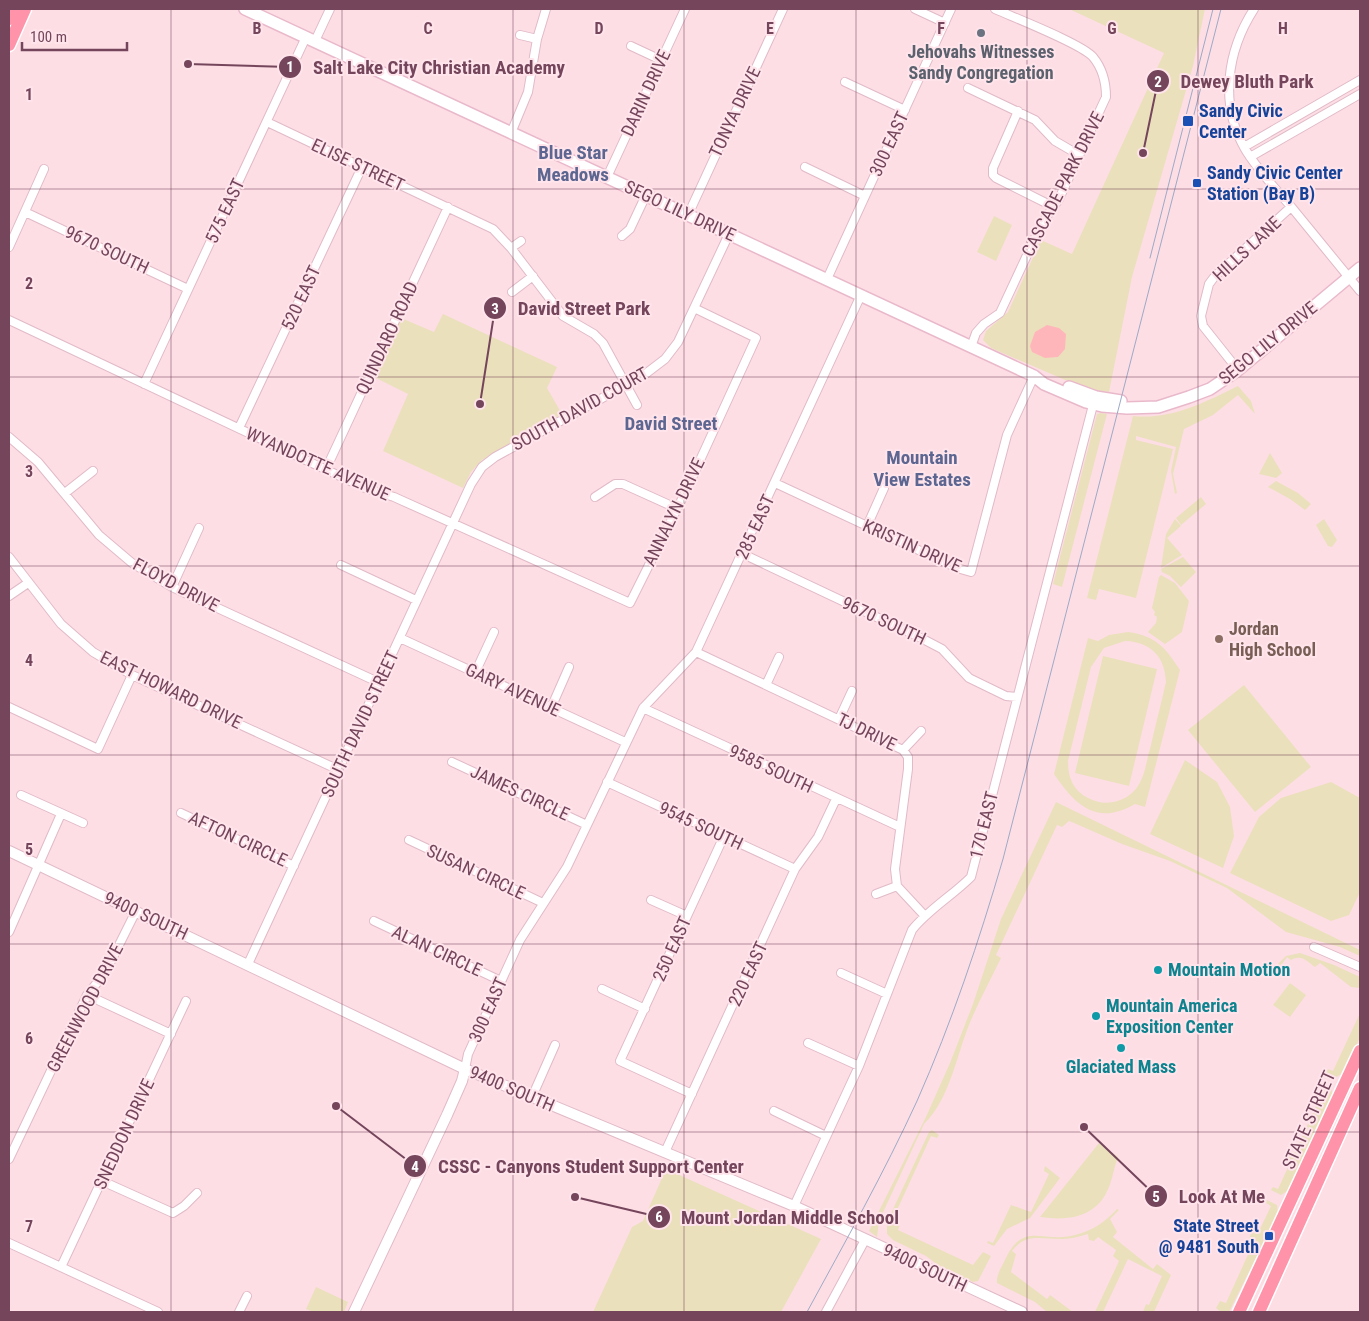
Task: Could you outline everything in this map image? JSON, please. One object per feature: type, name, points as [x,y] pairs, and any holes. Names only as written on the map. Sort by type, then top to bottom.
[{"type":"main road","points":[[9,19],[13,9]]},
{"type":"main road","points":[[9,45],[25,9]]},
{"type":"main road","name":"SEGO LILY DRIVE","points":[[245,9],[1034,376],[1044,384],[1093,405],[1126,408],[1158,407],[1200,393],[1238,370],[1360,268]]},
{"type":"main road","name":"SEGO LILY DRIVE","points":[[1034,376],[1047,378],[1080,392],[1104,399],[1128,401],[1157,400],[1167,403]]},
{"type":"main road","name":"STATE STREET","points":[[1239,1312],[1360,1051]]},
{"type":"main road","name":"STATE STREET","points":[[1259,1312],[1359,1092]]},
{"type":"street","name":"575 EAST","points":[[144,384],[267,122],[311,39],[330,9]]},
{"type":"street","points":[[511,133],[528,92],[537,39],[546,9]]},
{"type":"street","name":"DARIN DRIVE","points":[[607,177],[685,9]]},
{"type":"street","name":"TONYA DRIVE","points":[[688,215],[783,9]]},
{"type":"street","points":[[915,9],[945,23]]},
{"type":"street","name":"300 EAST","points":[[826,279],[951,9]]},
{"type":"street","name":"CASCADE PARK DRIVE","points":[[971,347],[976,333],[984,324],[1000,313],[1042,223],[1054,206],[1106,97],[1106,85],[1097,63],[1083,50],[995,9]]},
{"type":"street","points":[[1254,9],[1240,35],[1230,73],[1231,114],[1250,157],[1360,291]]},
{"type":"street","points":[[520,35],[537,39]]},
{"type":"street","points":[[631,46],[661,60]]},
{"type":"street","points":[[1244,147],[1360,80]]},
{"type":"street","points":[[845,82],[905,110]]},
{"type":"street","points":[[968,88],[1035,120],[1059,145],[1079,155]]},
{"type":"street","points":[[1250,157],[1360,94]]},
{"type":"street","points":[[1018,111],[993,168],[993,175],[1054,206]]},
{"type":"street","name":"ELISE STREET","points":[[267,122],[493,229],[511,248],[563,316],[594,334],[603,343],[637,405]]},
{"type":"street","name":"520 EAST","points":[[240,428],[362,167]]},
{"type":"street","points":[[805,167],[865,196]]},
{"type":"street","points":[[9,247],[44,169]]},
{"type":"street","points":[[622,236],[630,228],[646,195]]},
{"type":"street","name":"QUINDARO ROAD","points":[[326,469],[448,207]]},
{"type":"street","name":"HILLS LANE","points":[[1238,370],[1202,326],[1201,316],[1209,284],[1215,276],[1291,207]]},
{"type":"street","name":"9670 SOUTH","points":[[25,212],[188,289]]},
{"type":"street","points":[[694,308],[729,234]]},
{"type":"street","points":[[511,248],[521,241]]},
{"type":"street","points":[[512,292],[533,276]]},
{"type":"street","name":"285 EAST","points":[[625,742],[643,708],[696,652],[861,296]]},
{"type":"street","name":"ANNALYN DRIVE","points":[[630,603],[685,493],[756,338],[694,308]]},
{"type":"street","name":"SOUTH DAVID COURT","points":[[471,484],[482,467],[495,457],[655,367],[672,350],[694,308]]},
{"type":"street","name":"WYANDOTTE AVENUE","points":[[9,320],[326,469],[630,603]]},
{"type":"street","name":"KRISTIN DRIVE","points":[[775,483],[957,568],[971,572],[1007,435],[1034,376]]},
{"type":"street","name":"170 EAST","points":[[794,1206],[859,1066],[912,930],[924,915],[956,891],[971,876],[1093,405]]},
{"type":"street","name":"FLOYD DRIVE","points":[[9,436],[38,462],[66,493],[83,517],[113,548],[132,563],[172,587],[380,683]]},
{"type":"street","points":[[66,493],[93,472]]},
{"type":"street","name":"SOUTH DAVID STREET","points":[[248,964],[471,484]]},
{"type":"street","points":[[595,496],[615,484],[623,484],[676,508]]},
{"type":"street","points":[[867,526],[884,488]]},
{"type":"street","points":[[172,587],[199,528]]},
{"type":"street","name":"9670 SOUTH","points":[[743,554],[921,638],[942,649],[969,678],[1006,696],[1017,697]]},
{"type":"street","name":"EAST HOWARD DRIVE","points":[[9,557],[47,608],[76,638],[93,652],[132,675],[339,770]]},
{"type":"street","points":[[341,565],[416,600]]},
{"type":"street","points":[[9,596],[28,583]]},
{"type":"street","points":[[475,673],[494,632]]},
{"type":"street","name":"GARY AVENUE","points":[[400,638],[625,742]]},
{"type":"street","name":"TJ DRIVE","points":[[696,652],[903,750],[908,757],[908,769],[895,869],[897,886]]},
{"type":"street","points":[[766,685],[779,656]]},
{"type":"street","points":[[551,708],[569,667]]},
{"type":"street","points":[[9,707],[98,749],[132,675]]},
{"type":"street","points":[[838,719],[852,691]]},
{"type":"street","name":"9585 SOUTH","points":[[643,708],[900,827]]},
{"type":"street","points":[[903,750],[921,731]]},
{"type":"street","name":"300 EAST","points":[[354,1312],[451,1107],[462,1081],[468,1054],[520,940],[567,867],[625,742]]},
{"type":"street","name":"JAMES CIRCLE","points":[[452,762],[587,825]]},
{"type":"street","name":"9545 SOUTH","points":[[607,782],[794,869]]},
{"type":"street","points":[[21,795],[83,823]]},
{"type":"street","name":"220 EAST","points":[[665,1152],[794,869],[818,837],[836,799]]},
{"type":"street","name":"AFTON CIRCLE","points":[[181,813],[294,866]]},
{"type":"street","points":[[9,932],[61,814]]},
{"type":"street","name":"250 EAST","points":[[692,1094],[620,1061],[724,836]]},
{"type":"street","name":"SUSAN CIRCLE","points":[[409,840],[543,903]]},
{"type":"street","name":"9400 SOUTH","points":[[9,851],[465,1069],[794,1206],[1022,1312]]},
{"type":"street","points":[[876,894],[897,886],[924,915]]},
{"type":"street","points":[[650,900],[686,916]]},
{"type":"street","name":"GREENWOOD DRIVE","points":[[9,1159],[87,995],[105,973],[136,911]]},
{"type":"street","name":"ALAN CIRCLE","points":[[374,921],[501,981]]},
{"type":"street","points":[[1314,947],[1360,967]]},
{"type":"street","points":[[842,973],[887,994]]},
{"type":"street","points":[[602,988],[645,1010]]},
{"type":"street","points":[[87,995],[170,1034]]},
{"type":"street","name":"SNEDDON DRIVE","points":[[61,1267],[186,1000]]},
{"type":"street","points":[[808,1043],[859,1066]]},
{"type":"street","points":[[532,1097],[555,1045]]},
{"type":"street","points":[[774,1111],[826,1136]]},
{"type":"street","points":[[102,1181],[173,1213],[184,1206],[197,1193]]},
{"type":"street","points":[[826,1312],[865,1240]]},
{"type":"street","points":[[9,1243],[158,1312]]},
{"type":"street","points":[[239,1312],[247,1296]]},
{"type":"shaded area","points":[[1069,9],[1205,9],[1193,66],[1132,277],[1109,392],[1086,389],[991,348],[983,340],[986,331],[1008,312],[1041,240],[1072,254],[1164,53]]},
{"type":"shaded area","points":[[994,216],[1012,225],[996,261],[977,252]]},
{"type":"shaded area","points":[[443,314],[557,367],[547,388],[562,414],[482,460],[471,472],[463,488],[383,451],[408,394],[374,377],[401,318],[434,332]]},
{"type":"shaded area","points":[[1238,386],[1251,401],[1255,414],[1238,395],[1213,415],[1184,429],[1173,474],[1177,493],[1175,494],[1171,471],[1176,447],[1136,436],[1136,440],[1173,449],[1136,598],[1099,589],[1096,600],[1087,598],[1133,416],[1147,417],[1175,412],[1201,404]]},
{"type":"shaded area","points":[[1097,414],[1107,414],[1062,587],[1053,584]]},
{"type":"shaded area","points":[[1270,453],[1282,473],[1276,478],[1259,474]]},
{"type":"shaded area","points":[[1276,481],[1298,493],[1311,504],[1305,510],[1268,487]]},
{"type":"shaded area","points":[[1201,497],[1206,504],[1181,525],[1176,518]]},
{"type":"shaded area","points":[[1175,519],[1181,526],[1167,538],[1182,555],[1161,568],[1166,534]]},
{"type":"shaded area","points":[[1324,519],[1337,540],[1332,547],[1328,546],[1316,525]]},
{"type":"shaded area","points":[[1183,557],[1196,572],[1181,587],[1170,576],[1162,572],[1161,569]]},
{"type":"shaded area","points":[[1161,575],[1175,583],[1189,601],[1182,632],[1165,644],[1148,632],[1156,623],[1157,617],[1154,615],[1155,612],[1152,608]]},
{"type":"shaded area","points":[[1128,632],[1146,636],[1164,649],[1180,670],[1145,807],[1135,804],[1122,810],[1098,813],[1079,803],[1054,774],[1088,638],[1098,641],[1109,635]],"holes":[[[1125,641],[1142,644],[1155,653],[1163,665],[1166,682],[1145,771],[1138,786],[1127,797],[1104,803],[1088,798],[1075,787],[1070,778],[1068,761],[1091,667],[1104,648]]]},
{"type":"shaded area","points":[[1103,656],[1157,669],[1129,786],[1075,773]]},
{"type":"shaded area","points":[[1244,685],[1311,767],[1255,812],[1188,730]]},
{"type":"shaded area","points":[[1185,760],[1217,782],[1230,807],[1234,836],[1223,868],[1150,834]]},
{"type":"shaded area","points":[[1331,782],[1360,798],[1360,892],[1349,915],[1331,921],[1230,873],[1259,817],[1281,798]]},
{"type":"shaded area","points":[[1056,802],[1360,950],[1360,956],[1340,947],[1286,932],[1227,888],[1170,861],[1122,844],[1069,821],[1062,827],[1057,825],[996,955],[1001,958],[971,1020],[947,1088],[941,1101],[924,1124],[879,1221],[877,1237],[869,1231],[925,1119],[950,1063],[973,1004],[1001,919]]},
{"type":"shaded area","points":[[1300,953],[1360,977],[1360,988],[1351,987],[1320,963],[1315,967],[1304,959],[1295,958],[1291,960],[1287,957],[1280,967],[1278,964],[1286,956]]},
{"type":"shaded area","points":[[1290,983],[1306,995],[1290,1017],[1273,1005]]},
{"type":"shaded area","points":[[1360,1013],[1360,1037],[1344,1073],[1336,1077],[1326,1073],[1328,1069],[1333,1071]]},
{"type":"shaded area","points":[[1321,1082],[1331,1087],[1333,1096],[1289,1190],[1281,1195],[1271,1190],[1273,1187],[1278,1189],[1290,1163],[1285,1161],[1289,1152],[1294,1154],[1324,1089],[1320,1087]]},
{"type":"shaded area","points":[[932,1130],[939,1135],[937,1138],[931,1136],[892,1221],[900,1225],[898,1230],[973,1265],[983,1252],[991,1256],[978,1281],[973,1282],[938,1265],[926,1256],[893,1240],[887,1234],[887,1222],[929,1132]]},
{"type":"shaded area","points":[[1099,1143],[1118,1157],[1104,1197],[1089,1211],[1080,1215],[1061,1218],[1040,1217]]},
{"type":"shaded area","points":[[1045,1166],[1060,1178],[1030,1218],[1007,1229],[994,1246],[987,1243],[988,1241],[993,1243],[1011,1205],[1031,1212],[1049,1174],[1044,1171]]},
{"type":"shaded area","points":[[666,1169],[821,1239],[781,1312],[593,1312],[632,1227],[643,1221]]},
{"type":"shaded area","points":[[1267,1200],[1277,1205],[1278,1214],[1229,1312],[1221,1312],[1216,1308],[1220,1301],[1226,1303],[1251,1248],[1246,1245],[1254,1227],[1260,1229],[1271,1206],[1266,1203]]},
{"type":"shaded area","points":[[1117,1209],[1119,1210],[1110,1219],[1117,1232],[1113,1237],[1153,1269],[1157,1264],[1171,1275],[1154,1312],[1143,1312],[1146,1304],[1149,1305],[1162,1276],[1128,1259],[1103,1312],[1095,1312],[1119,1261],[1113,1256],[1116,1250],[1098,1237],[1094,1241],[1089,1240],[1088,1234],[1067,1239],[1028,1239],[1017,1245],[1012,1251],[1016,1254],[1011,1272],[1047,1299],[1050,1295],[1073,1312],[1047,1312],[1035,1302],[997,1283],[998,1275],[1011,1249],[1018,1241],[1034,1236],[1063,1237],[1075,1235],[1098,1225]]},
{"type":"shaded area","points":[[316,1287],[348,1302],[344,1312],[314,1312],[306,1309]]},
{"type":"sand","points":[[1047,325],[1059,328],[1066,334],[1065,349],[1058,357],[1045,358],[1032,352],[1030,346],[1035,332]]},
{"type":"tram line","points":[[1150,258],[1213,9]]},
{"type":"tram line","points":[[807,1312],[878,1181],[917,1101],[953,1011],[984,920],[1003,859],[1221,9]]},
{"type":"place","name":"Jehovahs Witnesses Sandy Congregation","points":[[981,33]]},
{"type":"place","name":"Salt Lake City Christian Academy","points":[[188,64]]},
{"type":"place","name":"Sandy Civic Center","points":[[1188,121]]},
{"type":"place","name":"Dewey Bluth Park","points":[[1143,153]]},
{"type":"place","name":"Sandy Civic Center Station (Bay B)","points":[[1197,183]]},
{"type":"place","name":"David Street Park","points":[[480,404]]},
{"type":"place","name":"Jordan High School","points":[[1219,639]]},
{"type":"place","name":"Mountain Motion","points":[[1158,970]]},
{"type":"place","name":"Mountain America Exposition Center","points":[[1096,1016]]},
{"type":"place","name":"Glaciated Mass","points":[[1121,1048]]},
{"type":"place","name":"CSSC - Canyons Student Support Center","points":[[336,1106]]},
{"type":"place","name":"Look At Me","points":[[1084,1127]]},
{"type":"place","name":"Mount Jordan Middle School","points":[[575,1197]]},
{"type":"place","name":"State Street @ 9481 South","points":[[1269,1236]]},
{"type":"district","name":"Blue Star Meadows","points":[[573,163]]},
{"type":"district","name":"David Street","points":[[671,423]]},
{"type":"district","name":"Mountain View Estates","points":[[922,468]]}]
